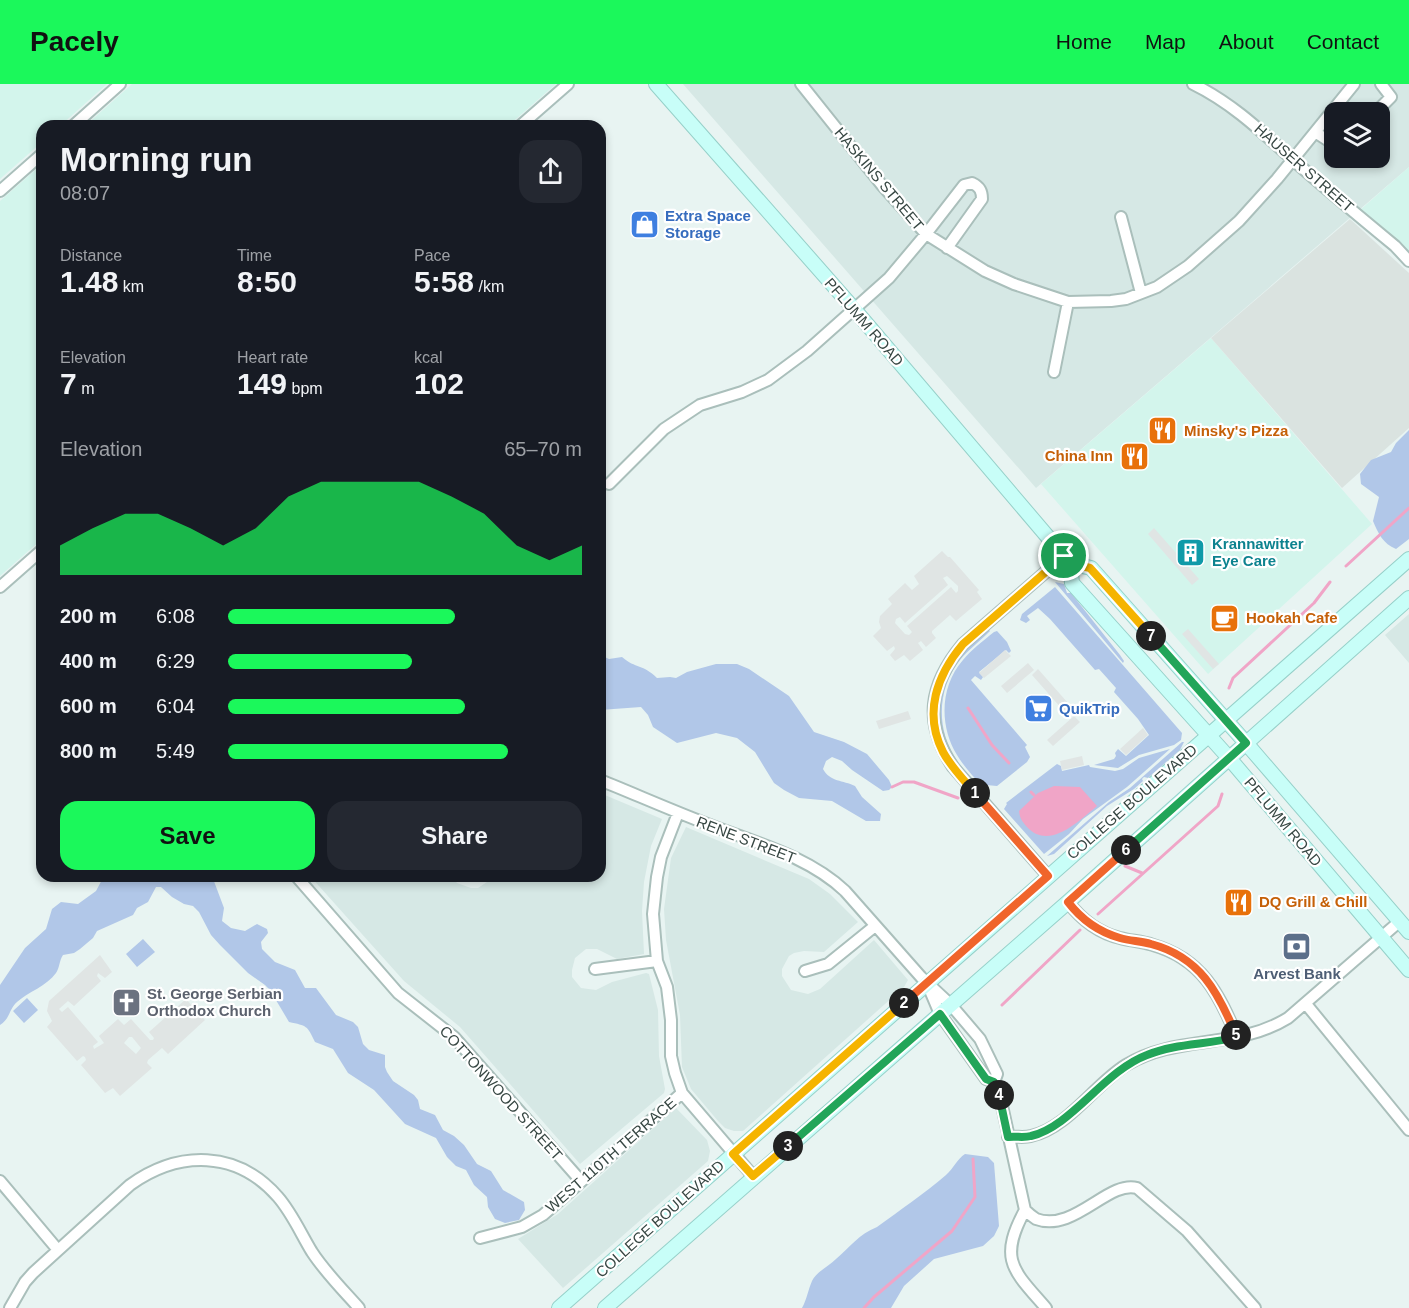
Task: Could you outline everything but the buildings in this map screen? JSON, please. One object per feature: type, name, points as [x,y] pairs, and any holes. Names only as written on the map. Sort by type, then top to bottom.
[{"type":"main road","name":"PFLUMM ROAD","points":[[656,84],[854,309],[1067,559],[1090,568],[1246,743],[1404,927]]},
{"type":"main road","name":"PFLUMM ROAD","points":[[1067,559],[1072,583],[1208,735],[1409,970]]},
{"type":"main road","name":"COLLEGE BOULEVARD","points":[[560,1308],[1409,559]]},
{"type":"main road","name":"COLLEGE BOULEVARD","points":[[605,1308],[1068,902],[1409,598]]},
{"type":"street","points":[[527,120],[568,84]]},
{"type":"street","name":"HASKINS STREET","points":[[801,84],[880,184],[927,234],[976,266],[1009,282],[1068,302]]},
{"type":"street","name":"HAUSER STREET","points":[[1193,84],[1237,110],[1395,246],[1409,261]]},
{"type":"street","points":[[1054,372],[1068,302],[1125,299],[1165,282],[1188,267],[1239,221],[1354,84]]},
{"type":"street","points":[[1381,84],[1392,97],[1387,102]]},
{"type":"street","points":[[80,120],[119,85]]},
{"type":"street","points":[[1315,132],[1324,138]]},
{"type":"street","points":[[0,191],[36,159]]},
{"type":"street","points":[[609,484],[664,429],[700,405],[742,392],[768,380],[807,351],[889,278],[927,234],[964,185],[972,183],[982,191],[982,199],[947,248]]},
{"type":"street","points":[[1120,217],[1141,292]]},
{"type":"street","points":[[0,587],[36,555]]},
{"type":"street","points":[[1048,876],[953,767],[943,752],[936,734],[933,715],[935,694],[940,678],[949,661],[963,644],[1067,559]]},
{"type":"street","name":"RENE STREET","points":[[606,783],[796,858],[831,878],[927,984],[946,1009],[986,1079],[994,1082]]},
{"type":"street","name":"WEST 110TH TERRACE","points":[[480,1238],[522,1227],[543,1215],[682,1093],[671,1056],[671,1020],[666,987],[657,961],[653,914],[661,857],[678,813]]},
{"type":"street","name":"COTTONWOOD STREET","points":[[301,882],[398,993],[454,1037],[581,1181]]},
{"type":"street","points":[[1068,902],[1090,924],[1108,934],[1121,939],[1152,944],[1181,957],[1194,967],[1209,982],[1222,1002],[1237,1037]]},
{"type":"street","points":[[805,971],[828,964],[875,926]]},
{"type":"street","points":[[1008,1137],[1030,1136],[1052,1127],[1114,1074],[1146,1055],[1168,1048],[1224,1041],[1271,1028],[1306,1004],[1382,937],[1404,927]]},
{"type":"street","points":[[595,969],[657,961]]},
{"type":"street","points":[[1306,1004],[1409,1130]]},
{"type":"street","name":"RENE STREET","points":[[946,1009],[980,1039],[997,1074],[994,1082],[1001,1101],[1025,1210]]},
{"type":"street","points":[[682,1093],[753,1176]]},
{"type":"street","points":[[10,1308],[25,1282],[130,1185],[145,1175],[178,1161],[203,1160],[238,1168],[255,1176],[269,1188],[287,1208],[320,1262],[359,1308]]},
{"type":"street","points":[[0,1181],[58,1250]]},
{"type":"street","points":[[1029,1308],[1042,1304],[1017,1274],[1010,1254],[1011,1240],[1025,1210],[1036,1219],[1066,1218],[1077,1215],[1107,1196],[1131,1187],[1137,1188],[1187,1231],[1255,1308]]},
{"type":"shaded area","points":[[0,84],[107,84],[67,120],[36,120],[36,147],[0,179]]},
{"type":"shaded area","points":[[132,84],[556,84],[515,120],[92,120]]},
{"type":"shaded area","points":[[683,84],[1409,84],[1409,167],[1036,488]]},
{"type":"shaded area","points":[[1409,167],[1409,253],[1360,210]]},
{"type":"shaded area","points":[[36,169],[36,544],[0,576],[0,201]]},
{"type":"shaded area","points":[[1350,219],[1409,273],[1409,428],[1342,488],[1211,338]]},
{"type":"shaded area","points":[[1211,338],[1372,524],[1208,674],[1041,484]]},
{"type":"shaded area","points":[[1409,430],[1409,539],[1396,549],[1381,538],[1377,530],[1373,521],[1379,497],[1361,484],[1360,474],[1371,460],[1391,452],[1396,443]]},
{"type":"shaded area","points":[[1154,528],[1199,579],[1192,585],[1148,534]]},
{"type":"shaded area","points":[[942,551],[979,590],[977,592],[982,599],[956,621],[950,615],[932,631],[936,638],[926,647],[921,641],[918,643],[923,650],[910,661],[904,655],[895,661],[890,655],[895,649],[894,646],[887,651],[873,636],[881,628],[880,616],[892,604],[888,599],[905,583],[912,590],[919,584],[914,576]],"holes":[[[947,576],[958,586],[956,593],[951,587],[907,626],[912,632],[909,635],[905,634],[895,623],[900,617],[905,623],[948,585],[943,578]]]},
{"type":"shaded area","points":[[1055,582],[1064,584],[1067,593],[1071,593],[1120,655],[1123,663]]},
{"type":"shaded area","points":[[1055,587],[1182,733],[1181,740],[1174,745],[1139,755],[1118,768],[1094,765],[1114,759],[1118,749],[1126,756],[1149,735],[1114,692],[1116,688],[1099,669],[1095,670],[1038,608],[1027,616],[1030,620],[1026,623],[1020,620],[1022,614]]},
{"type":"shaded area","points":[[1409,614],[1409,663],[1385,635]]},
{"type":"shaded area","points":[[1188,629],[1219,664],[1213,669],[1182,634]]},
{"type":"shaded area","points":[[989,630],[963,656],[952,671],[943,696],[942,709],[942,722],[949,747],[959,763],[980,787],[978,789],[952,756],[943,733],[940,709],[948,674],[967,649]]},
{"type":"shaded area","points":[[997,631],[1007,642],[1011,651],[1009,653],[1006,650],[979,672],[983,677],[981,680],[975,676],[971,680],[1027,745],[1025,747],[1030,757],[997,786],[983,787],[963,764],[951,744],[945,719],[946,694],[955,670],[963,660]]},
{"type":"shaded area","points":[[1005,650],[1011,656],[984,678],[979,673]]},
{"type":"shaded area","points":[[622,657],[648,670],[657,678],[676,678],[687,672],[716,664],[737,664],[749,669],[789,696],[814,732],[844,742],[867,754],[889,780],[892,787],[889,790],[883,791],[842,761],[832,757],[826,761],[823,769],[833,779],[855,786],[862,797],[881,814],[880,821],[866,821],[832,801],[799,798],[784,790],[774,783],[755,752],[737,738],[716,733],[677,743],[653,727],[648,715],[641,707],[606,710],[606,658]]},
{"type":"shaded area","points":[[1028,663],[1034,670],[1007,693],[1001,686]]},
{"type":"shaded area","points":[[1038,669],[1075,711],[1069,717],[1032,675]]},
{"type":"shaded area","points":[[908,711],[911,719],[879,729],[876,721]]},
{"type":"shaded area","points":[[1074,716],[1080,722],[1053,746],[1047,740]]},
{"type":"shaded area","points":[[1143,728],[1148,735],[1126,755],[1120,749]]},
{"type":"shaded area","points":[[1184,742],[1180,750],[1148,778],[1144,777],[1134,789],[1107,806],[1054,854],[1047,856],[1109,802],[1130,788]]},
{"type":"shaded area","points":[[1170,749],[1127,787],[1083,819],[1069,834],[1044,854],[1004,809],[1006,803],[1057,764],[1061,766],[1062,771],[1089,765],[1115,771],[1123,769],[1139,758]]},
{"type":"shaded area","points":[[1082,756],[1084,765],[1062,770],[1060,761]]},
{"type":"shaded area","points":[[1054,786],[1080,787],[1097,806],[1064,831],[1045,836],[1036,834],[1027,827],[1019,811],[1038,793]]},
{"type":"shaded area","points":[[606,796],[662,819],[651,846],[644,882],[642,911],[644,954],[617,959],[597,949],[586,949],[575,958],[572,977],[581,988],[596,990],[612,982],[649,974],[658,1010],[659,1056],[665,1089],[664,1093],[580,1164],[460,1027],[404,981],[315,882],[456,882],[471,888],[478,888],[487,882],[606,882]]},
{"type":"shaded area","points":[[686,827],[809,879],[830,894],[858,922],[824,952],[804,951],[789,956],[782,969],[782,976],[791,990],[808,994],[820,989],[874,940],[908,980],[904,987],[743,1131],[725,1128],[718,1121],[691,1089],[682,1067],[680,1015],[666,940],[664,909],[671,858]]},
{"type":"shaded area","points":[[101,882],[214,882],[224,908],[222,921],[231,928],[245,931],[257,924],[267,929],[268,933],[261,942],[262,949],[275,962],[295,970],[305,988],[316,988],[336,1015],[353,1022],[358,1027],[363,1044],[369,1050],[385,1055],[385,1067],[393,1081],[414,1095],[420,1109],[435,1115],[443,1130],[464,1145],[477,1164],[491,1171],[503,1190],[524,1202],[525,1210],[519,1220],[505,1223],[495,1219],[488,1207],[487,1197],[474,1185],[466,1170],[456,1166],[447,1157],[436,1138],[405,1124],[374,1090],[348,1073],[333,1049],[315,1042],[306,1027],[289,1022],[270,990],[248,973],[220,945],[211,935],[199,912],[193,906],[172,897],[161,887],[156,887],[148,902],[137,908],[133,915],[97,931],[93,938],[80,949],[63,955],[52,978],[17,1002],[6,1020],[0,1025],[0,985],[25,948],[46,929],[52,909],[61,902],[78,904],[96,891]]},
{"type":"shaded area","points":[[143,939],[155,952],[137,967],[126,954]]},
{"type":"shaded area","points":[[100,955],[112,972],[105,978],[98,973],[97,976],[101,981],[74,1006],[68,1001],[59,1009],[62,1012],[68,1007],[98,1042],[93,1046],[94,1049],[104,1043],[99,1036],[118,1019],[124,1025],[131,1019],[150,1040],[153,1040],[149,1032],[186,999],[205,1020],[168,1054],[162,1048],[148,1060],[147,1063],[152,1068],[120,1096],[113,1088],[105,1093],[81,1065],[86,1060],[85,1057],[77,1061],[47,1027],[52,1021],[47,1011],[49,1001]],"holes":[[[132,1037],[141,1048],[136,1054],[124,1043]]]},
{"type":"shaded area","points":[[27,998],[38,1010],[24,1023],[13,1011]]},
{"type":"shaded area","points":[[676,1108],[707,1140],[710,1151],[708,1161],[563,1288],[518,1239],[558,1214]]},
{"type":"shaded area","points":[[965,1154],[988,1157],[994,1163],[999,1226],[994,1236],[983,1246],[934,1259],[904,1286],[891,1308],[802,1308],[816,1275],[860,1237],[938,1182]]},
{"type":"waterway","points":[[1346,566],[1409,508]]},
{"type":"waterway","points":[[1229,688],[1233,678],[1314,603],[1330,582]]},
{"type":"waterway","points":[[968,708],[992,745],[1009,763]]},
{"type":"waterway","points":[[892,787],[903,782],[914,782],[958,798]]},
{"type":"waterway","points":[[1031,792],[1034,795]]},
{"type":"waterway","points":[[1098,914],[1218,806],[1222,794]]},
{"type":"waterway","points":[[1125,866],[1142,873]]},
{"type":"waterway","points":[[1002,1005],[1080,930]]},
{"type":"waterway","points":[[864,1308],[952,1231],[975,1197],[973,1159]]},
{"type":"place","name":"Extra Space Storage","points":[[644,225]]},
{"type":"place","name":"Minsky's Pizza","points":[[1163,431]]},
{"type":"place","name":"China Inn","points":[[1134,456]]},
{"type":"place","name":"Krannawitter Eye Care","points":[[1191,553]]},
{"type":"place","name":"Hookah Cafe","points":[[1225,618]]},
{"type":"place","name":"QuikTrip","points":[[1038,709]]},
{"type":"place","name":"DQ Grill & Chill","points":[[1238,902]]},
{"type":"place","name":"Arvest Bank","points":[[1297,947]]},
{"type":"place","name":"St. George Serbian Orthodox Church","points":[[126,1003]]},
{"type":"route","points":[[1064,556],[1070,563],[1090,568],[1246,743],[1068,902],[1090,924],[1108,934],[1121,939],[1152,944],[1181,957],[1194,967],[1209,982],[1222,1002],[1237,1037],[1224,1041],[1168,1048],[1146,1055],[1114,1074],[1058,1123],[1045,1131],[1030,1136],[1008,1137],[1001,1101],[994,1082],[986,1079],[940,1014],[753,1176],[733,1154],[1048,876],[953,767],[943,752],[936,734],[933,705],[940,678],[949,661],[963,644],[1064,556]]}]
